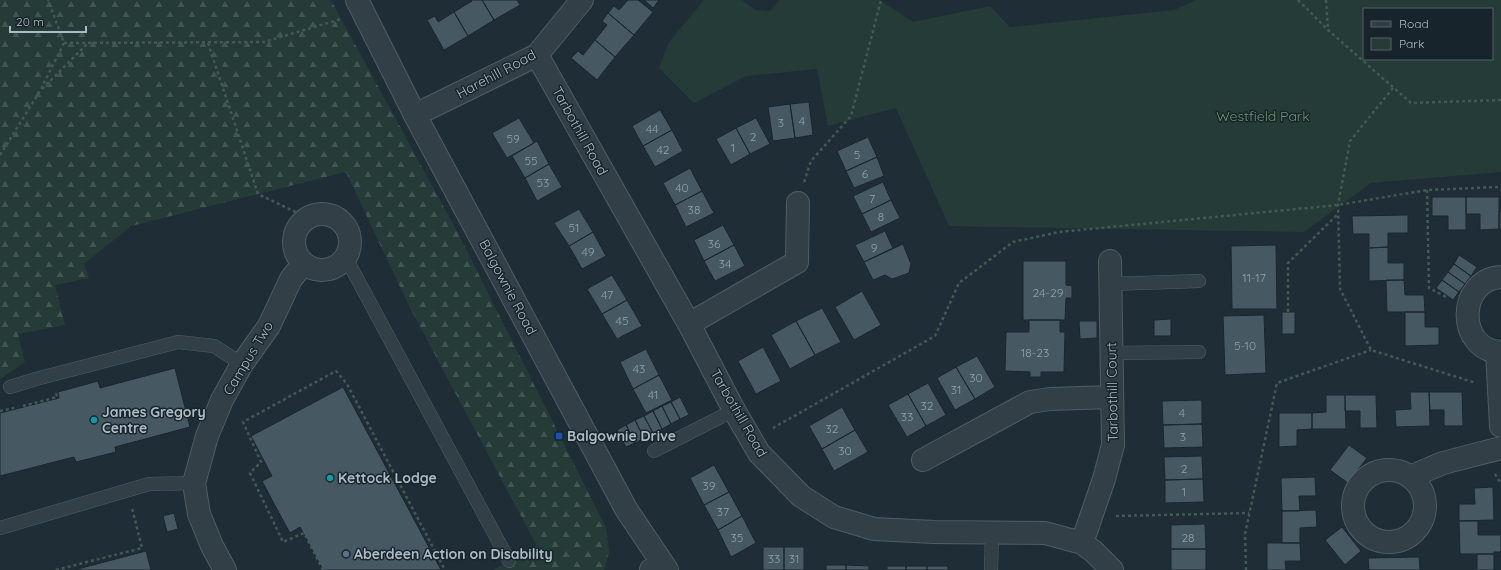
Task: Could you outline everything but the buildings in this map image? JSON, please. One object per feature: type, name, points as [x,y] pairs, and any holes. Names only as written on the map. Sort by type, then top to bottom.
[{"type":"street","name":"Harehill Road","points":[[415,115],[537,55],[582,0]]},
{"type":"street","name":"Balgownie Road","points":[[360,6],[415,115],[626,509],[660,568]]},
{"type":"street","name":"Tarbothill Road","points":[[537,55],[689,324],[734,410],[759,453],[801,496],[834,517],[874,529],[934,532],[1045,533],[1082,543],[1093,551],[1112,570]]},
{"type":"street","points":[[689,324],[797,262],[798,203]]},
{"type":"street","points":[[316,215],[328,215],[340,220],[346,226],[350,234],[350,250],[340,265],[331,270],[321,271],[311,269],[303,264],[297,256],[294,248],[296,231],[308,218],[316,215]]},
{"type":"street","name":"Tarbothill Court","points":[[1082,543],[1104,479],[1113,445],[1110,261]]},
{"type":"street","name":"Campus Two","points":[[225,570],[212,546],[199,514],[194,483],[207,436],[222,400],[242,364],[269,326],[291,279],[303,264]]},
{"type":"street","points":[[1501,277],[1488,281],[1478,288],[1471,297],[1467,308],[1468,323],[1473,336],[1488,349],[1499,352],[1501,426]]},
{"type":"street","points":[[923,460],[1030,402],[1050,399],[1112,397]]},
{"type":"street","points":[[1410,477],[1443,463],[1501,448]]},
{"type":"lane","points":[[346,258],[510,561]]},
{"type":"lane","points":[[1110,284],[1199,281]]},
{"type":"lane","points":[[10,387],[178,342],[214,346],[242,364]]},
{"type":"lane","points":[[1111,353],[1199,352]]},
{"type":"lane","points":[[654,451],[734,410]]},
{"type":"lane","points":[[0,528],[149,484],[194,483]]},
{"type":"lane","points":[[992,532],[992,570]]},
{"type":"path","points":[[0,155],[40,91],[64,43],[48,0]]},
{"type":"path","points":[[798,203],[811,161],[851,116],[881,0]]},
{"type":"path","points":[[1298,0],[1328,30],[1411,103],[1501,100]]},
{"type":"path","points":[[1326,0],[1328,30]]},
{"type":"path","points":[[64,43],[264,42],[360,6]]},
{"type":"path","points":[[208,43],[258,194],[308,218]]},
{"type":"path","points":[[40,91],[87,44]]},
{"type":"path","points":[[1371,350],[1340,289],[1338,205],[1350,141],[1394,88]]},
{"type":"path","points":[[752,440],[935,336],[959,283],[1013,242],[1059,232],[1338,205],[1427,190],[1501,187]]},
{"type":"path","points":[[1427,190],[1429,288],[1467,308]]},
{"type":"path","points":[[1288,312],[1288,263],[1338,214]]},
{"type":"path","points":[[1246,570],[1244,534],[1277,383],[1371,350],[1499,390]]},
{"type":"path","points":[[323,570],[304,533],[283,542],[250,473],[260,462],[243,422],[336,371],[347,384],[445,570]]},
{"type":"path","points":[[56,570],[142,548],[129,490]]},
{"type":"path","points":[[1090,517],[1249,513]]},
{"type":"green space","points":[[0,0],[331,0],[460,237],[606,528],[609,552],[604,570],[493,570],[537,546],[409,306],[346,172],[131,226],[84,264],[89,278],[55,285],[65,325],[18,334],[25,362],[0,379]]},
{"type":"green space","name":"Westfield Park","points":[[704,0],[742,0],[755,10],[770,11],[780,0],[880,0],[913,22],[990,6],[1010,27],[1174,10],[1196,0],[1501,0],[1501,172],[1371,183],[1304,232],[949,226],[896,108],[828,126],[817,69],[746,76],[694,103],[659,68],[669,42]]},
{"type":"place","name":"James Gregory Centre","points":[[94,420]]},
{"type":"place","name":"Balgownie Drive","points":[[559,436]]},
{"type":"place","name":"Kettock Lodge","points":[[330,478]]},
{"type":"place","name":"Aberdeen Action on Disability","points":[[346,554]]}]
